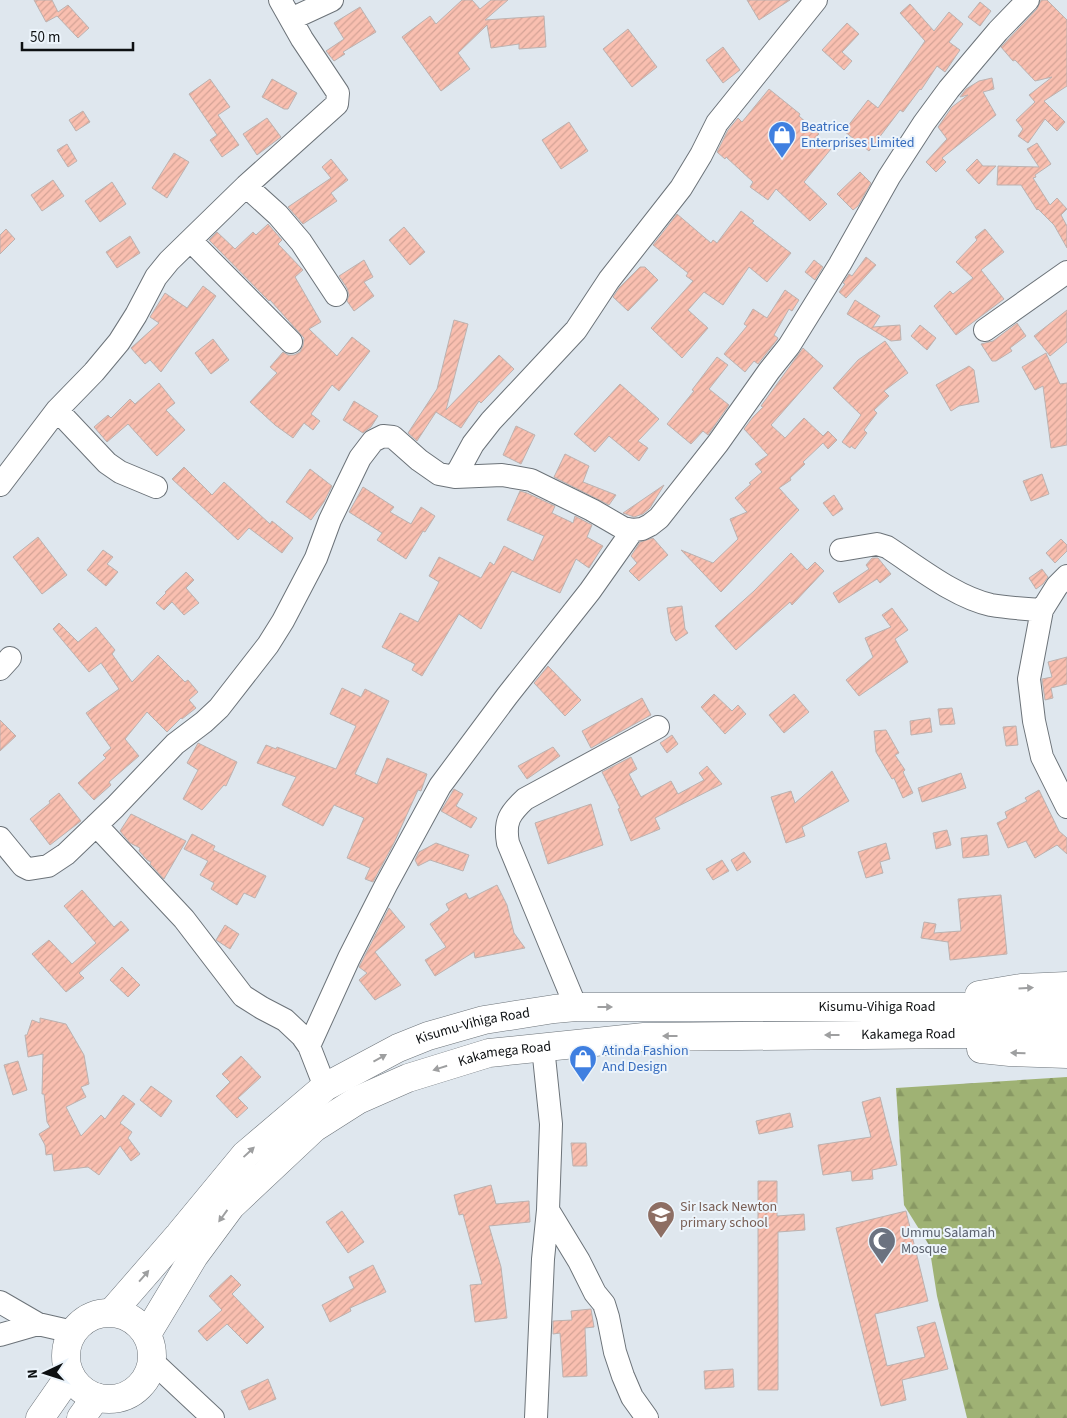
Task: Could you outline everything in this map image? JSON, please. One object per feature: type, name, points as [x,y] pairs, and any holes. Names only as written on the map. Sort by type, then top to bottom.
[{"type":"highway","points":[[945,1008],[981,994],[1021,988],[1067,986]]},
{"type":"highway","name":"Kisumu-Vihiga Road","points":[[112,1312],[179,1235],[244,1155],[325,1087],[398,1048],[436,1034],[484,1020],[576,1007],[1067,1007]]},
{"type":"highway","name":"Kakamega Road","points":[[147,1334],[194,1256],[231,1206],[314,1128],[358,1100],[408,1078],[489,1053],[644,1037],[1067,1032]]},
{"type":"highway","points":[[951,1034],[975,1048],[1010,1052],[1067,1054]]},
{"type":"highway","points":[[112,1312],[126,1316],[139,1324],[147,1334],[152,1348],[152,1361],[148,1374],[141,1385],[130,1394],[118,1398],[104,1399],[88,1407],[79,1387],[70,1375],[66,1360],[67,1345],[73,1332],[83,1321],[97,1314],[112,1312]]},
{"type":"highway","points":[[40,1418],[70,1375]]},
{"type":"street","points":[[3,473],[57,410],[94,372],[118,342],[136,315],[156,278],[169,261],[246,186],[337,104],[338,92],[302,39],[285,9],[332,0]]},
{"type":"street","points":[[455,477],[473,444],[491,421],[576,330],[609,280],[681,188],[701,156],[717,123],[816,0]]},
{"type":"street","points":[[0,838],[23,866],[29,870],[48,866],[66,854],[175,744],[219,708],[268,645],[283,621],[316,558],[330,520],[360,458],[373,441],[383,436],[392,436],[419,460],[439,474],[455,477],[502,475],[532,480],[623,528],[633,530],[650,525],[659,518],[718,443],[789,346],[840,264],[889,177],[924,124],[949,89],[998,31],[1028,0]]},
{"type":"street","points":[[246,186],[278,215],[301,242],[336,295]]},
{"type":"street","points":[[191,241],[292,342]]},
{"type":"street","points":[[985,330],[1067,272]]},
{"type":"street","points":[[57,410],[107,463],[120,472],[156,487]]},
{"type":"street","points":[[309,1046],[349,958],[440,786],[507,696],[590,591],[633,530]]},
{"type":"street","points":[[841,550],[877,544],[887,547],[950,587],[971,597],[990,604],[1042,610]]},
{"type":"street","points":[[1067,576],[1057,586],[1042,610],[1029,679],[1034,721],[1042,757],[1067,807]]},
{"type":"street","points":[[576,1007],[508,843],[507,823],[517,807],[525,800],[658,727]]},
{"type":"street","points":[[96,825],[184,919],[243,996],[294,1027],[309,1046],[325,1087]]},
{"type":"street","points":[[536,1418],[551,1124],[543,1047]]},
{"type":"street","points":[[548,1210],[580,1261],[594,1293],[604,1304],[615,1352],[623,1376],[632,1397],[647,1418]]},
{"type":"street","points":[[0,1302],[38,1324],[73,1332]]},
{"type":"street","points":[[0,1335],[38,1324]]},
{"type":"street","points":[[152,1361],[213,1418]]},
{"type":"green space","points":[[1067,1077],[1067,1418],[967,1418],[937,1296],[929,1245],[904,1205],[896,1088]]},
{"type":"building","points":[[34,0],[52,0],[58,12],[68,5],[89,28],[78,38],[57,16],[46,22]]},
{"type":"building","points":[[462,0],[472,0],[480,9],[491,0],[508,0],[485,20],[544,16],[546,47],[519,49],[519,44],[491,48],[487,25],[458,53],[470,69],[441,91],[402,37],[430,16],[436,24]]},
{"type":"building","points":[[747,0],[790,0],[759,20]]},
{"type":"building","points":[[1041,0],[1047,0],[1067,20],[1067,86],[1044,101],[1065,122],[1057,131],[1045,119],[1028,143],[1018,136],[1023,129],[1016,120],[1035,102],[1029,95],[1052,77],[1035,81],[1001,47],[1037,9]]},
{"type":"building","points":[[980,2],[991,11],[980,26],[968,17]]},
{"type":"building","points":[[910,4],[934,31],[949,12],[963,24],[949,42],[960,50],[945,72],[937,66],[921,90],[903,112],[900,110],[869,151],[844,131],[868,100],[878,108],[925,41],[900,13]]},
{"type":"building","points":[[360,7],[376,32],[343,52],[345,54],[334,61],[326,51],[344,39],[334,23]]},
{"type":"building","points":[[847,23],[859,34],[842,52],[852,61],[844,70],[822,50]]},
{"type":"building","points":[[628,29],[657,67],[632,87],[603,49]]},
{"type":"building","points":[[723,47],[740,70],[723,83],[706,60]]},
{"type":"building","points":[[992,78],[994,89],[983,92],[996,115],[942,158],[946,162],[936,172],[926,162],[947,139],[938,127],[952,107],[968,95],[960,97],[966,89],[979,81]]},
{"type":"building","points":[[210,79],[230,107],[218,115],[239,145],[222,157],[210,140],[217,135],[189,94]]},
{"type":"building","points":[[272,79],[297,93],[288,109],[284,109],[262,97]]},
{"type":"building","points":[[769,89],[800,114],[799,116],[819,134],[816,137],[831,149],[804,182],[827,204],[810,221],[776,189],[768,200],[750,187],[753,182],[726,157],[725,159],[717,152],[728,130],[738,118],[742,122]]},
{"type":"building","points":[[83,111],[90,122],[76,131],[69,120]]},
{"type":"building","points":[[267,118],[281,137],[257,155],[243,134]]},
{"type":"building","points":[[569,122],[588,151],[561,169],[542,140]]},
{"type":"building","points":[[1037,143],[1051,164],[1033,178],[1050,205],[1057,198],[1067,209],[1061,215],[1067,226],[1067,248],[1054,225],[1037,210],[1021,185],[997,185],[998,166],[1039,167],[1027,149]]},
{"type":"building","points":[[67,144],[77,161],[68,167],[57,150]]},
{"type":"building","points":[[174,153],[189,162],[167,198],[152,188]]},
{"type":"building","points":[[331,159],[348,180],[331,193],[337,201],[303,224],[288,207],[331,178],[322,167]]},
{"type":"building","points":[[977,159],[983,166],[996,166],[979,184],[966,170]]},
{"type":"building","points":[[860,172],[871,183],[858,206],[853,210],[837,194]]},
{"type":"building","points":[[53,180],[64,196],[42,211],[31,195]]},
{"type":"building","points":[[112,182],[126,204],[100,222],[85,201]]},
{"type":"building","points":[[741,211],[754,221],[752,223],[791,253],[767,282],[749,267],[723,305],[704,292],[688,310],[708,328],[682,358],[651,328],[693,281],[686,276],[688,273],[653,245],[677,214],[711,243],[713,240],[717,243]]},
{"type":"building","points":[[268,224],[282,240],[278,244],[303,270],[295,277],[321,322],[309,329],[337,356],[352,337],[370,351],[339,391],[332,385],[311,414],[320,421],[313,430],[304,423],[293,438],[275,425],[250,402],[277,373],[270,367],[283,352],[288,355],[294,355],[300,352],[304,338],[270,300],[209,240],[217,232],[235,249],[253,232],[256,235]]},
{"type":"building","points":[[404,227],[425,252],[410,265],[389,240]]},
{"type":"building","points":[[6,229],[15,239],[0,254],[0,235]]},
{"type":"building","points":[[985,229],[1004,252],[981,270],[1004,299],[956,335],[934,306],[950,291],[953,294],[973,278],[956,262],[977,240],[975,237]]},
{"type":"building","points":[[130,236],[140,253],[117,268],[106,252]]},
{"type":"building","points":[[866,257],[876,265],[846,298],[839,292],[845,284],[843,283],[849,274],[852,276]]},
{"type":"building","points":[[364,260],[373,277],[364,282],[374,296],[354,311],[347,301],[349,295],[347,288],[339,276]]},
{"type":"building","points":[[814,260],[823,267],[815,280],[805,272]]},
{"type":"building","points":[[640,267],[645,267],[658,280],[628,311],[613,297],[619,288]]},
{"type":"building","points":[[203,286],[216,296],[161,372],[150,360],[145,364],[131,348],[159,323],[150,317],[165,293],[187,308]]},
{"type":"building","points":[[785,290],[799,300],[792,311],[789,309],[774,335],[778,338],[777,340],[758,364],[754,361],[745,372],[724,354],[747,326],[744,324],[753,309],[767,318]]},
{"type":"building","points":[[855,300],[880,316],[873,327],[900,325],[901,340],[891,341],[847,314]]},
{"type":"building","points":[[1067,310],[1067,342],[1050,356],[1034,336]]},
{"type":"building","points":[[454,320],[468,324],[446,410],[499,355],[514,369],[481,403],[479,401],[461,428],[436,412],[417,441],[408,433],[437,389]]},
{"type":"building","points":[[1017,323],[1026,336],[1010,348],[1012,351],[996,361],[992,361],[981,344],[993,341]]},
{"type":"building","points":[[920,325],[936,338],[927,350],[911,336]]},
{"type":"building","points":[[213,339],[229,360],[211,374],[195,353]]},
{"type":"building","points":[[885,341],[908,373],[884,391],[889,396],[874,410],[877,413],[864,430],[867,433],[855,449],[851,446],[850,448],[842,442],[861,415],[833,388],[858,360]]},
{"type":"building","points":[[803,348],[823,366],[771,425],[785,438],[804,418],[823,436],[828,431],[837,440],[828,449],[823,443],[803,462],[805,464],[790,478],[791,480],[779,488],[799,510],[721,592],[681,550],[713,563],[738,539],[730,519],[747,512],[735,498],[762,472],[755,464],[768,455],[744,429],[763,407],[761,406]]},
{"type":"building","points":[[1046,353],[1060,384],[1067,383],[1067,445],[1051,448],[1043,386],[1035,390],[1022,367]]},
{"type":"building","points":[[717,357],[728,365],[709,389],[729,405],[708,435],[703,431],[691,444],[667,424],[694,391],[692,390]]},
{"type":"building","points":[[969,366],[974,370],[979,402],[959,406],[951,411],[936,385]]},
{"type":"building","points":[[159,383],[175,403],[166,410],[185,430],[157,456],[128,424],[107,442],[94,427],[108,415],[111,418],[130,399],[135,404]]},
{"type":"building","points":[[620,384],[659,419],[638,441],[648,448],[639,461],[609,436],[595,452],[574,434]]},
{"type":"building","points":[[354,401],[378,416],[371,427],[363,433],[343,420]]},
{"type":"building","points":[[516,426],[535,435],[521,464],[503,455]]},
{"type":"building","points":[[565,454],[589,466],[583,482],[616,495],[609,505],[554,477]]},
{"type":"building","points":[[184,467],[212,495],[224,482],[270,524],[272,521],[293,538],[282,553],[249,528],[238,540],[172,479]]},
{"type":"building","points":[[310,469],[332,486],[324,502],[311,520],[286,502]]},
{"type":"building","points":[[1042,474],[1049,494],[1031,501],[1023,481]]},
{"type":"building","points":[[664,485],[650,508],[643,514],[634,517],[623,513]]},
{"type":"building","points":[[363,487],[394,507],[390,512],[411,524],[421,507],[435,516],[425,532],[423,531],[406,559],[377,540],[382,533],[349,512]]},
{"type":"building","points":[[520,491],[555,506],[552,513],[573,523],[575,516],[592,525],[587,537],[603,546],[589,568],[576,559],[560,593],[512,571],[481,629],[459,614],[422,676],[412,670],[415,664],[382,647],[400,613],[418,622],[439,582],[429,576],[439,557],[481,578],[490,562],[494,565],[504,546],[533,561],[544,536],[507,520]]},
{"type":"building","points":[[834,495],[843,509],[833,516],[823,503]]},
{"type":"building","points":[[38,537],[67,575],[42,594],[13,557]]},
{"type":"building","points":[[653,538],[668,555],[639,581],[629,571],[637,563],[631,556],[640,542]]},
{"type":"building","points":[[1061,539],[1067,545],[1067,551],[1055,563],[1046,553]]},
{"type":"building","points":[[103,550],[113,557],[107,564],[118,572],[106,586],[87,570]]},
{"type":"building","points":[[791,553],[807,570],[815,562],[824,571],[792,605],[790,602],[736,650],[715,626],[754,591]]},
{"type":"building","points":[[872,558],[878,558],[891,574],[880,583],[877,579],[839,603],[833,593],[869,569],[866,565]]},
{"type":"building","points":[[1042,569],[1048,577],[1036,589],[1029,578]]},
{"type":"building","points":[[186,572],[194,580],[186,588],[199,603],[184,615],[172,602],[164,610],[156,603]]},
{"type":"building","points":[[682,606],[685,629],[688,633],[676,641],[671,633],[667,608]]},
{"type":"building","points":[[892,608],[908,630],[895,639],[908,662],[859,696],[846,680],[873,657],[865,638],[891,627],[882,615]]},
{"type":"building","points":[[59,623],[78,642],[96,627],[115,650],[112,654],[132,682],[158,655],[185,682],[188,680],[198,692],[189,700],[196,708],[181,718],[167,732],[147,712],[125,739],[139,756],[109,782],[111,785],[94,800],[78,783],[106,758],[103,755],[111,748],[86,713],[119,689],[101,663],[89,672],[53,629]]},
{"type":"building","points":[[1067,657],[1067,684],[1051,688],[1053,698],[1045,700],[1042,679],[1052,677],[1048,662]]},
{"type":"building","points":[[548,666],[581,700],[565,716],[534,683]]},
{"type":"building","points":[[342,688],[361,697],[365,689],[389,701],[355,774],[377,784],[387,758],[427,774],[421,791],[418,790],[394,843],[373,882],[365,879],[370,868],[347,858],[364,818],[334,805],[323,826],[282,805],[296,777],[257,763],[266,745],[276,749],[277,747],[336,769],[356,726],[330,714]]},
{"type":"building","points":[[714,694],[732,711],[738,705],[746,714],[725,734],[701,707]]},
{"type":"building","points":[[794,694],[809,712],[784,733],[769,715]]},
{"type":"building","points":[[642,698],[651,715],[591,748],[582,731]]},
{"type":"building","points":[[952,708],[955,724],[940,725],[938,709]]},
{"type":"building","points":[[930,718],[932,732],[911,735],[910,721]]},
{"type":"building","points":[[0,720],[16,736],[0,751]]},
{"type":"building","points":[[1016,726],[1018,745],[1006,746],[1003,727]]},
{"type":"building","points":[[886,730],[899,753],[895,755],[905,770],[903,772],[913,793],[903,798],[894,778],[892,779],[876,752],[874,731]]},
{"type":"building","points":[[672,735],[678,744],[667,753],[660,743]]},
{"type":"building","points":[[198,743],[237,762],[226,786],[224,785],[202,810],[183,799],[198,770],[187,763]]},
{"type":"building","points":[[553,747],[560,756],[527,779],[518,766]]},
{"type":"building","points":[[631,757],[637,769],[629,774],[641,797],[671,781],[678,794],[704,780],[699,773],[707,766],[722,784],[655,818],[660,829],[631,841],[618,809],[620,808],[602,772]]},
{"type":"building","points":[[832,771],[849,801],[802,827],[805,836],[786,843],[771,797],[791,791],[795,803]]},
{"type":"building","points":[[961,773],[966,788],[922,802],[918,788]]},
{"type":"building","points":[[454,789],[463,794],[456,806],[477,818],[471,828],[441,811]]},
{"type":"building","points":[[1039,790],[1059,831],[1067,838],[1067,854],[1057,845],[1035,858],[1026,841],[1008,848],[997,823],[1007,818],[1005,812],[1027,801],[1025,798]]},
{"type":"building","points":[[59,793],[81,821],[50,845],[30,819]]},
{"type":"building","points":[[591,804],[603,845],[548,864],[535,823]]},
{"type":"building","points":[[131,814],[186,841],[164,879],[150,864],[151,862],[139,851],[140,848],[130,843],[120,831]]},
{"type":"building","points":[[947,830],[951,845],[936,849],[933,833]]},
{"type":"building","points":[[192,834],[215,846],[213,850],[266,876],[255,898],[244,893],[237,905],[211,889],[214,883],[200,875],[208,861],[184,849]]},
{"type":"building","points":[[987,835],[989,855],[963,858],[961,838]]},
{"type":"building","points":[[436,843],[469,855],[463,871],[430,860],[418,866],[415,860],[419,852]]},
{"type":"building","points":[[886,843],[890,859],[880,862],[883,873],[866,878],[858,852]]},
{"type":"building","points":[[744,852],[751,862],[737,871],[731,860]]},
{"type":"building","points":[[722,860],[729,871],[713,880],[706,869]]},
{"type":"building","points":[[497,885],[507,905],[514,933],[525,948],[475,958],[474,952],[435,976],[425,960],[446,947],[430,924],[449,910],[446,904],[466,893],[469,899]]},
{"type":"building","points":[[82,890],[114,927],[121,921],[129,930],[79,973],[84,978],[66,992],[32,954],[49,940],[72,964],[96,943],[64,906]]},
{"type":"building","points":[[1001,895],[1007,954],[950,960],[948,942],[921,938],[924,922],[936,924],[934,933],[961,931],[958,899]]},
{"type":"building","points":[[389,908],[405,927],[375,952],[401,985],[375,1000],[359,980],[367,973],[359,967]]},
{"type":"building","points":[[225,925],[239,934],[230,949],[216,940]]},
{"type":"building","points":[[122,967],[140,985],[128,997],[110,980]]},
{"type":"building","points":[[40,1018],[66,1024],[84,1055],[89,1084],[81,1087],[86,1097],[66,1107],[81,1136],[101,1115],[105,1119],[123,1095],[135,1104],[120,1123],[132,1132],[128,1138],[140,1154],[131,1161],[120,1146],[99,1175],[88,1167],[54,1171],[52,1154],[46,1155],[45,1145],[39,1134],[50,1127],[47,1122],[44,1094],[42,1094],[43,1054],[28,1057],[25,1035],[27,1035],[32,1020],[40,1023]]},
{"type":"building","points":[[241,1056],[261,1077],[238,1098],[248,1108],[237,1118],[216,1096],[230,1082],[222,1074]]},
{"type":"building","points":[[18,1061],[27,1090],[13,1095],[4,1065]]},
{"type":"building","points":[[151,1086],[172,1101],[161,1117],[140,1100]]},
{"type":"building","points":[[880,1097],[897,1165],[872,1170],[873,1179],[852,1181],[851,1171],[823,1175],[818,1145],[871,1137],[862,1102]]},
{"type":"building","points":[[790,1113],[793,1127],[759,1134],[756,1121]]},
{"type":"building","points":[[571,1143],[586,1143],[587,1166],[573,1166]]},
{"type":"building","points":[[758,1181],[777,1181],[777,1216],[804,1214],[805,1230],[778,1232],[778,1390],[758,1390]]},
{"type":"building","points":[[491,1185],[496,1204],[529,1201],[530,1222],[489,1226],[501,1267],[507,1318],[475,1322],[470,1285],[482,1284],[463,1214],[459,1215],[454,1195]]},
{"type":"building","points":[[342,1211],[364,1242],[348,1253],[326,1222]]},
{"type":"building","name":"Ummu Salamah Mosque","points":[[906,1211],[928,1301],[875,1314],[887,1366],[925,1357],[917,1327],[935,1322],[948,1369],[902,1380],[906,1400],[881,1406],[836,1228]]},
{"type":"building","points":[[373,1265],[386,1292],[350,1308],[351,1311],[330,1322],[322,1305],[354,1288],[349,1277]]},
{"type":"building","points":[[231,1275],[241,1285],[232,1294],[264,1327],[247,1344],[227,1324],[207,1341],[198,1331],[222,1310],[209,1296]]},
{"type":"building","points":[[591,1309],[594,1327],[585,1328],[587,1376],[563,1377],[560,1333],[553,1334],[553,1321],[572,1320],[571,1311]]},
{"type":"building","points":[[733,1369],[734,1387],[705,1389],[704,1371]]},
{"type":"building","points":[[268,1379],[276,1399],[249,1410],[241,1391]]},
{"type":"place","name":"Beatrice Enterprises Limited","points":[[782,159]]},
{"type":"place","name":"Atinda Fashion And Design","points":[[583,1083]]},
{"type":"place","name":"Sir Isack Newton primary school","points":[[661,1239]]},
{"type":"place","name":"Ummu Salamah Mosque","points":[[882,1265]]}]
